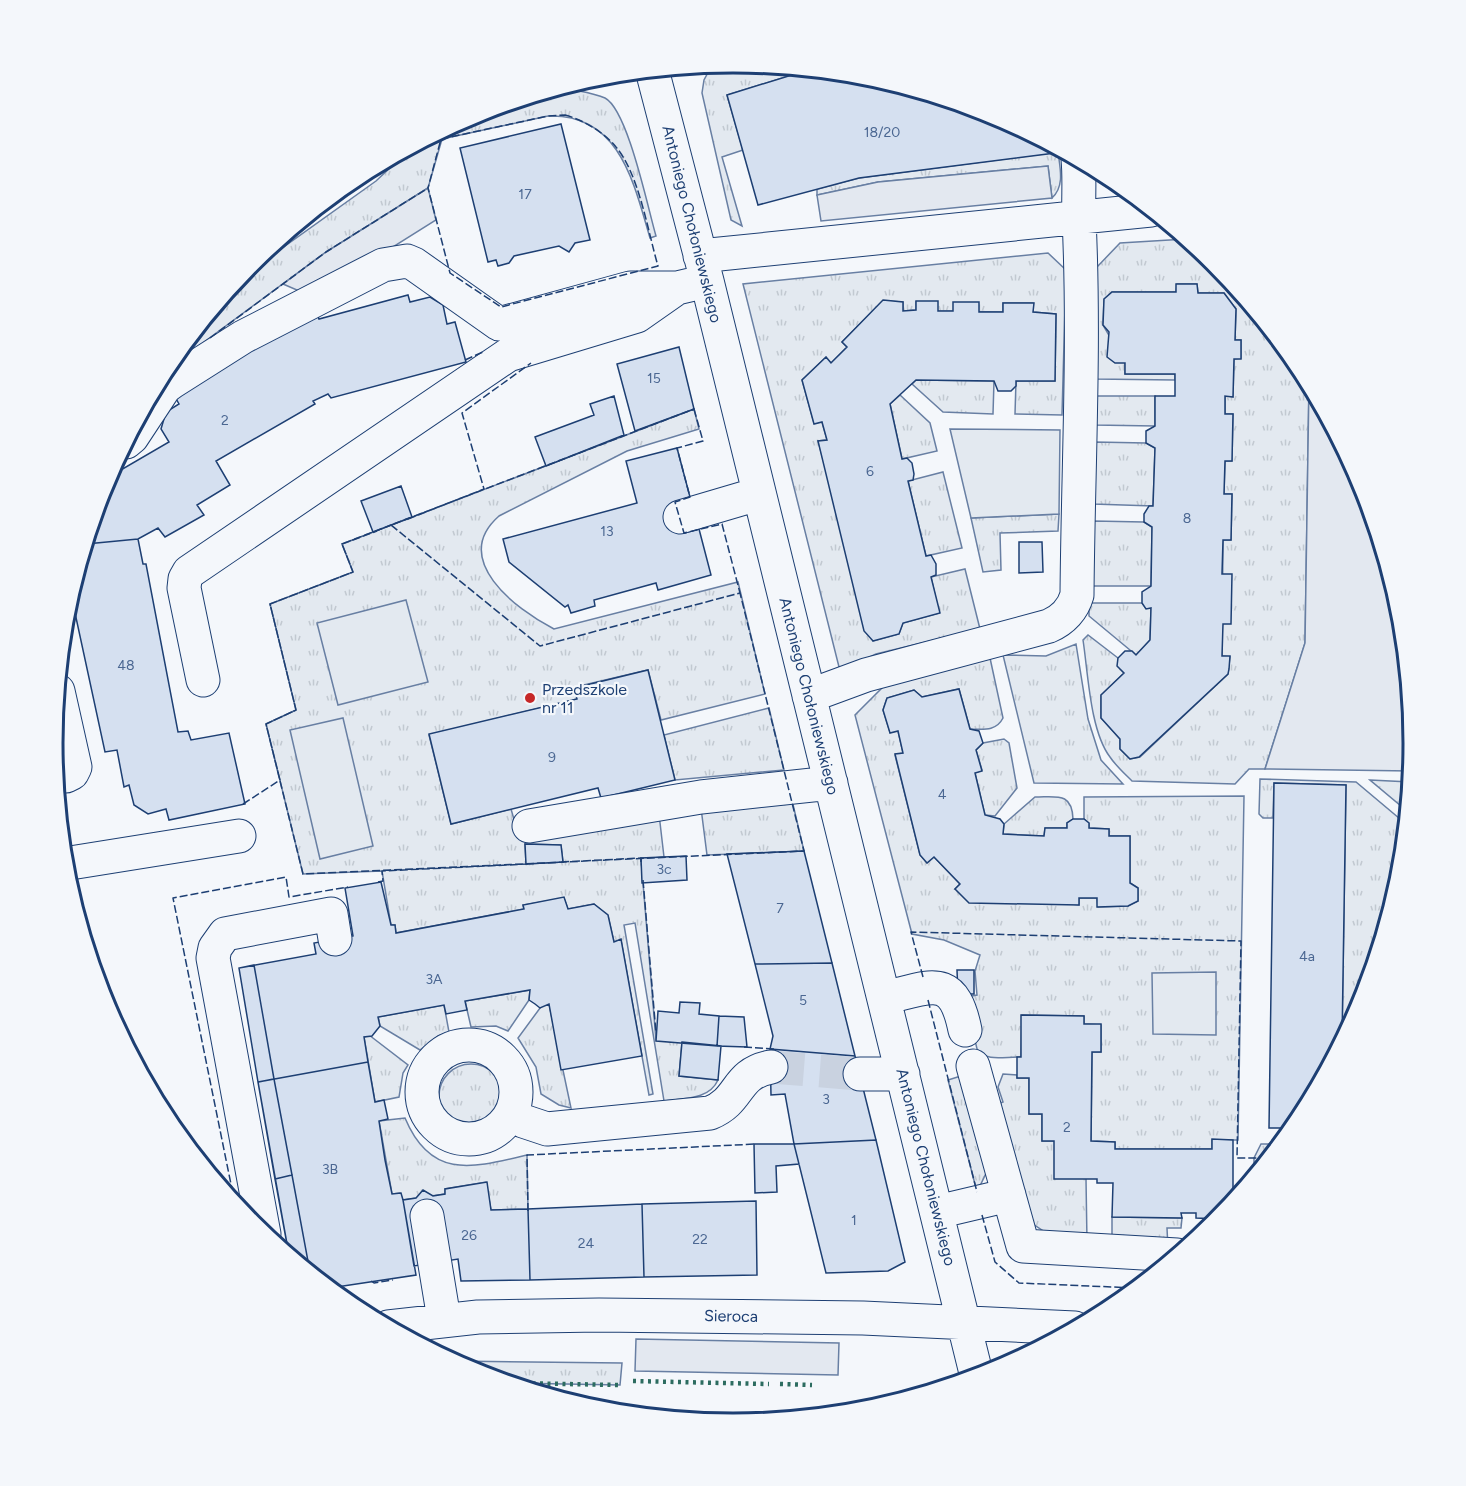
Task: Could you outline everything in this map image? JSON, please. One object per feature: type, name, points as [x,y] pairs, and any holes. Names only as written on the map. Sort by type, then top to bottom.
[{"type":"street","name":"Antoniego Chołoniewskiego","points":[[654,78],[695,275],[758,494],[974,1367]]},
{"type":"street","points":[[809,696],[866,675],[1049,626],[1058,622],[1072,607],[1077,595],[1081,283],[1078,216],[1081,185],[1079,170]]},
{"type":"street","points":[[167,386],[243,337],[383,265],[406,261],[414,264],[499,324],[630,288],[695,275],[1078,216],[1141,211]]},
{"type":"street","points":[[203,680],[184,588],[189,572],[508,355],[637,316],[695,275]]},
{"type":"street","points":[[680,517],[758,494]]},
{"type":"street","points":[[64,716],[75,766],[72,773],[64,775]]},
{"type":"street","points":[[529,826],[701,796],[831,783]]},
{"type":"street","points":[[74,862],[239,836]]},
{"type":"street","points":[[261,1219],[213,958],[215,948],[225,934],[331,914],[335,939]]},
{"type":"street","points":[[884,998],[926,988],[942,989],[956,1000],[965,1030]]},
{"type":"street","points":[[512,1113],[524,1121],[547,1129],[710,1113],[729,1102],[750,1073],[771,1066]]},
{"type":"street","points":[[973,1066],[1023,1246],[1166,1254]]},
{"type":"street","points":[[860,1074],[903,1074]]},
{"type":"street","points":[[937,1212],[1009,1195]]},
{"type":"street","points":[[427,1216],[444,1319]]},
{"type":"street","name":"Sieroca","points":[[402,1325],[444,1319],[599,1315],[863,1318],[1060,1327]]},
{"type":"green space","points":[[707,74],[790,76],[727,95],[743,150],[722,157],[742,226],[731,220],[702,93]]},
{"type":"green space","points":[[580,91],[605,98],[622,121],[656,236],[650,238],[630,175],[608,139],[592,126],[572,118],[548,116],[445,138],[477,124],[560,96]]},
{"type":"green space","points":[[442,140],[428,188],[326,252],[188,354],[229,301],[279,250],[376,181],[389,168]]},
{"type":"green space","points":[[1050,153],[1059,158],[1060,170],[1059,188],[1052,198],[1048,166],[878,182],[817,195],[817,189],[859,178]]},
{"type":"green space","points":[[1176,240],[1237,301],[1265,335],[1309,401],[1305,643],[1265,769],[1249,769],[1235,784],[1132,781],[1118,767],[1103,746],[1094,717],[1083,640],[1088,635],[1118,658],[1118,666],[1124,673],[1101,695],[1101,718],[1120,739],[1120,749],[1130,759],[1140,757],[1228,674],[1230,657],[1222,656],[1223,540],[1231,540],[1232,494],[1224,494],[1225,461],[1232,461],[1233,414],[1225,414],[1225,396],[1233,397],[1234,359],[1241,358],[1241,340],[1235,340],[1236,309],[1224,293],[1198,293],[1197,284],[1177,284],[1176,292],[1112,292],[1104,299],[1103,325],[1125,363],[1125,374],[1175,374],[1175,380],[1094,379],[1097,267],[1120,243]]},
{"type":"green space","points":[[1048,253],[1066,270],[1062,415],[1015,414],[1016,381],[1055,381],[1056,314],[1033,312],[1033,303],[1003,303],[1003,312],[938,311],[916,302],[916,310],[903,311],[903,302],[883,301],[842,342],[847,347],[831,363],[826,357],[802,380],[814,423],[822,422],[827,440],[818,441],[873,641],[899,634],[903,623],[939,613],[931,577],[965,569],[980,629],[876,654],[840,671],[743,284]]},
{"type":"green space","points":[[916,380],[994,381],[993,414],[943,412],[912,384]]},
{"type":"green space","points":[[900,395],[930,423],[937,451],[902,459],[890,404]]},
{"type":"green space","points":[[1095,396],[1155,396],[1155,426],[1094,425]]},
{"type":"green space","name":"Przedszkole nr 11","points":[[694,409],[699,429],[627,451],[499,516],[486,532],[481,549],[485,565],[494,581],[507,596],[522,609],[554,629],[738,582],[765,694],[661,720],[648,670],[575,687],[577,699],[429,735],[451,824],[511,809],[519,837],[659,814],[664,857],[641,859],[656,1040],[682,1042],[679,1076],[718,1080],[709,1091],[695,1097],[664,1101],[635,923],[624,925],[653,1094],[649,1095],[621,940],[614,942],[608,916],[594,904],[568,909],[564,898],[523,905],[524,909],[396,933],[395,925],[391,925],[382,871],[303,874],[266,724],[296,710],[270,604],[353,572],[342,544]],"holes":[[[525,844],[561,845],[563,862],[526,864]]]},
{"type":"green space","points":[[950,429],[1060,430],[1059,514],[971,518]]},
{"type":"green space","points":[[1094,442],[1146,443],[1155,448],[1153,506],[1093,504]]},
{"type":"green space","points":[[943,472],[962,548],[926,556],[908,481]]},
{"type":"green space","points":[[1059,514],[1058,531],[1000,533],[1001,570],[983,572],[971,518]]},
{"type":"green space","points":[[1093,521],[1144,522],[1152,527],[1151,586],[1092,586]]},
{"type":"green space","points":[[406,600],[428,682],[338,705],[317,623]]},
{"type":"green space","points":[[1089,603],[1142,603],[1146,608],[1151,608],[1150,640],[1136,655],[1089,616]]},
{"type":"green space","points":[[1076,644],[1088,719],[1101,760],[1123,784],[1034,783],[1003,655],[1046,656]]},
{"type":"green space","points":[[990,658],[1003,718],[993,728],[970,729],[959,689],[922,697],[914,690],[887,698],[883,710],[890,732],[898,731],[903,753],[895,755],[920,855],[927,863],[934,857],[960,884],[955,889],[1079,905],[1079,898],[1097,898],[1098,907],[1128,906],[1138,901],[1138,888],[1130,883],[1130,836],[1109,836],[1109,829],[1089,828],[1089,823],[1084,819],[1084,797],[1244,796],[1238,1140],[1212,1140],[1212,1149],[1115,1149],[1115,1142],[1091,1141],[1092,1052],[1101,1052],[1101,1025],[1084,1024],[1084,1016],[1022,1015],[1021,1057],[986,1056],[977,1049],[965,997],[977,995],[975,971],[980,955],[944,940],[912,934],[855,715],[883,687]]},
{"type":"green space","points":[[769,708],[784,770],[675,780],[664,735]]},
{"type":"green space","points":[[343,718],[373,846],[320,859],[290,730]]},
{"type":"green space","points":[[1004,739],[1009,743],[1017,788],[995,816],[985,815],[975,773],[982,770],[976,750],[983,743]]},
{"type":"green space","points":[[1260,779],[1356,782],[1398,818],[1390,874],[1380,916],[1367,958],[1342,1021],[1346,785],[1274,783],[1273,818],[1263,818],[1259,814]]},
{"type":"green space","points":[[1370,780],[1402,782],[1400,805]]},
{"type":"green space","points":[[791,796],[804,851],[707,855],[701,808]]},
{"type":"green space","points":[[1035,797],[1056,797],[1066,800],[1070,804],[1073,819],[1067,823],[1067,828],[1045,828],[1044,836],[1003,834],[1004,824]]},
{"type":"green space","points":[[1216,972],[1216,1035],[1153,1034],[1152,973]]},
{"type":"green space","points":[[530,990],[529,1000],[508,1031],[496,1026],[471,1027],[465,1001]]},
{"type":"green space","points":[[543,1004],[549,1004],[571,1108],[559,1105],[541,1094],[536,1067],[518,1038]]},
{"type":"green space","points":[[444,1005],[449,1032],[438,1036],[420,1050],[380,1026],[378,1017]]},
{"type":"green space","points":[[369,1035],[408,1065],[403,1073],[399,1097],[375,1102],[364,1037]]},
{"type":"green space","points":[[471,1064],[483,1066],[494,1073],[501,1084],[503,1096],[501,1108],[494,1119],[483,1126],[471,1128],[459,1126],[448,1119],[441,1108],[439,1096],[441,1084],[448,1073],[459,1066]]},
{"type":"green space","points":[[1003,1074],[1017,1075],[1017,1078],[1029,1078],[1029,1114],[1042,1114],[1042,1141],[1054,1141],[1086,1179],[1087,1242],[1045,1232],[1033,1224],[994,1105],[1003,1102],[998,1087]]},
{"type":"green space","points":[[964,1075],[991,1163],[977,1192],[948,1080]]},
{"type":"green space","points":[[405,1118],[415,1138],[427,1152],[455,1165],[488,1163],[527,1155],[528,1209],[491,1210],[486,1182],[445,1189],[445,1194],[403,1200],[400,1193],[392,1194],[379,1121]]},
{"type":"green space","points":[[1261,1144],[1270,1144],[1254,1164],[1254,1158]]},
{"type":"green space","points":[[1112,1217],[1182,1218],[1181,1228],[1167,1228],[1168,1249],[1112,1236]]},
{"type":"green space","points":[[475,1361],[622,1363],[620,1385],[539,1384]]},
{"type":"shaded area","points":[[1048,166],[1052,198],[821,221],[817,195],[878,182]]},
{"type":"shaded area","points":[[428,188],[436,220],[313,297],[283,284],[326,252]]},
{"type":"shaded area","points":[[1309,401],[1334,447],[1352,487],[1380,570],[1390,612],[1402,699],[1402,771],[1265,769],[1305,643]]},
{"type":"shaded area","points":[[636,1339],[839,1343],[838,1375],[635,1371]]},
{"type":"building","points":[[790,76],[864,86],[948,109],[989,124],[1051,154],[859,178],[758,205],[727,95]]},
{"type":"building","points":[[561,124],[590,240],[575,243],[569,252],[559,246],[514,256],[509,263],[498,266],[496,260],[488,262],[460,148]]},
{"type":"building","points":[[1176,284],[1197,284],[1198,293],[1224,293],[1236,309],[1235,340],[1241,340],[1241,359],[1234,359],[1233,397],[1225,396],[1225,414],[1233,414],[1232,461],[1225,461],[1224,494],[1232,494],[1231,540],[1223,540],[1222,574],[1232,574],[1231,624],[1223,624],[1222,656],[1230,656],[1229,669],[1228,674],[1139,757],[1130,759],[1120,749],[1120,739],[1101,718],[1101,695],[1124,673],[1117,666],[1118,658],[1125,651],[1132,651],[1136,655],[1150,640],[1151,608],[1146,609],[1142,603],[1142,592],[1151,586],[1152,527],[1144,522],[1144,514],[1149,506],[1153,506],[1155,448],[1146,443],[1146,431],[1155,426],[1155,396],[1175,396],[1175,374],[1125,374],[1125,363],[1115,363],[1107,357],[1109,332],[1103,325],[1104,299],[1112,292],[1176,292]]},
{"type":"building","points":[[408,295],[410,302],[430,297],[443,305],[447,324],[455,322],[466,362],[331,398],[328,394],[313,401],[315,404],[216,461],[230,485],[197,505],[204,515],[165,537],[158,528],[138,539],[94,543],[122,469],[169,442],[161,429],[166,412],[179,404],[174,395],[316,311],[319,319]]},
{"type":"building","points":[[883,300],[903,302],[903,311],[916,310],[916,301],[938,301],[938,311],[953,311],[953,302],[979,302],[979,312],[1003,312],[1003,303],[1034,303],[1033,312],[1056,314],[1055,381],[1016,381],[1016,386],[1011,391],[998,391],[994,381],[916,380],[890,404],[902,459],[907,458],[912,463],[913,480],[908,481],[926,556],[931,555],[936,564],[936,575],[931,577],[940,613],[903,623],[899,634],[873,641],[864,631],[818,441],[827,440],[822,422],[814,424],[802,380],[826,357],[831,363],[847,347],[842,342]]},
{"type":"building","points":[[679,347],[694,409],[635,431],[617,364]]},
{"type":"building","points":[[614,396],[624,435],[546,466],[535,437],[594,415],[590,404]]},
{"type":"building","points":[[677,448],[690,497],[675,502],[684,533],[699,529],[711,575],[658,590],[656,583],[594,600],[595,606],[571,613],[568,605],[565,607],[509,562],[503,539],[637,503],[626,461]]},
{"type":"building","points":[[401,486],[412,517],[373,532],[361,501]]},
{"type":"building","points":[[138,539],[143,564],[146,564],[178,732],[188,731],[191,740],[229,733],[245,804],[169,820],[166,809],[148,814],[134,805],[129,785],[124,787],[117,750],[105,752],[75,615],[94,543]]},
{"type":"building","points":[[1019,542],[1042,542],[1043,572],[1019,573]]},
{"type":"building","points":[[648,670],[675,780],[601,798],[598,788],[451,824],[429,734],[577,699],[574,688]]},
{"type":"building","points":[[959,689],[970,729],[979,731],[983,743],[976,750],[982,771],[975,773],[985,815],[1000,819],[1004,824],[1003,834],[1044,836],[1045,828],[1067,828],[1067,823],[1073,819],[1084,819],[1089,823],[1089,828],[1109,829],[1109,836],[1130,836],[1130,883],[1138,888],[1138,901],[1128,906],[1097,907],[1097,898],[1079,898],[1079,905],[969,903],[955,889],[960,884],[934,857],[927,863],[920,855],[895,754],[903,753],[898,731],[890,733],[883,710],[887,698],[914,690],[922,697]]},
{"type":"building","points":[[1274,783],[1346,785],[1342,1021],[1313,1078],[1290,1115],[1281,1128],[1269,1128]]},
{"type":"building","points":[[525,844],[561,845],[563,862],[526,864]]},
{"type":"building","points":[[804,851],[832,963],[755,964],[727,854]]},
{"type":"building","points":[[686,856],[687,880],[642,883],[641,858]]},
{"type":"building","points":[[381,882],[391,925],[395,925],[396,933],[524,909],[523,905],[564,897],[568,909],[594,904],[608,915],[614,942],[621,939],[642,1056],[561,1070],[549,1004],[540,1008],[529,1000],[530,990],[465,1001],[467,1010],[446,1014],[444,1005],[378,1017],[380,1026],[372,1036],[364,1037],[368,1062],[258,1082],[239,968],[316,954],[314,943],[353,936],[345,888]]},
{"type":"building","points":[[832,963],[855,1056],[770,1049],[773,1036],[755,964]]},
{"type":"building","points":[[254,965],[274,1079],[258,1082],[239,968]]},
{"type":"building","points":[[957,970],[974,970],[974,994],[958,994]]},
{"type":"building","points":[[680,1002],[700,1003],[699,1014],[719,1016],[717,1046],[656,1041],[658,1011],[679,1013]]},
{"type":"building","points":[[1021,1015],[1084,1016],[1084,1024],[1101,1024],[1101,1052],[1092,1052],[1091,1141],[1115,1142],[1115,1149],[1212,1149],[1212,1139],[1233,1140],[1233,1189],[1205,1218],[1196,1218],[1196,1213],[1181,1213],[1182,1218],[1112,1217],[1113,1183],[1097,1183],[1097,1179],[1054,1179],[1054,1141],[1042,1141],[1042,1114],[1029,1114],[1029,1078],[1017,1078],[1017,1057],[1021,1057]]},
{"type":"building","points":[[719,1016],[744,1017],[747,1047],[717,1046]]},
{"type":"building","points":[[682,1042],[721,1046],[718,1080],[679,1076]]},
{"type":"building","points":[[770,1049],[855,1056],[876,1140],[794,1144],[785,1094],[771,1095]]},
{"type":"building","points":[[368,1062],[375,1102],[384,1100],[388,1119],[379,1121],[385,1160],[392,1194],[401,1193],[403,1200],[416,1275],[341,1286],[287,1243],[258,1082]]},
{"type":"building","points":[[274,1079],[292,1175],[275,1179],[258,1082]]},
{"type":"building","points":[[876,1140],[905,1262],[888,1271],[826,1273],[794,1144]]},
{"type":"building","points":[[754,1144],[794,1144],[799,1164],[776,1166],[777,1192],[755,1193]]},
{"type":"building","points":[[292,1175],[308,1261],[287,1243],[275,1179]]},
{"type":"building","points":[[487,1182],[491,1210],[528,1209],[530,1280],[461,1281],[458,1259],[414,1266],[403,1200],[416,1198],[423,1190],[433,1196],[445,1194],[445,1189]]},
{"type":"building","points":[[756,1201],[757,1275],[644,1277],[642,1204]]},
{"type":"building","points":[[642,1204],[644,1277],[530,1280],[528,1209]]},
{"type":"tunnel","points":[[771,1067],[860,1074]]},
{"type":"hedge","points":[[633,1381],[769,1384]]},
{"type":"hedge","points":[[539,1384],[620,1385]]},
{"type":"hedge","points":[[780,1384],[812,1385]]},
{"type":"fence","points":[[441,140],[428,188],[450,273],[501,307],[658,266],[637,188],[624,158],[616,147],[599,132],[586,123],[565,115]]},
{"type":"fence","points":[[446,138],[548,116],[565,115]]},
{"type":"fence","points":[[210,338],[326,252],[428,188]]},
{"type":"fence","points":[[465,360],[485,351]]},
{"type":"fence","points":[[408,519],[484,489],[462,413],[531,363]]},
{"type":"fence","points":[[694,409],[703,441],[677,448],[690,497],[675,502],[684,533],[722,524],[740,593],[540,646],[391,525],[694,409]]},
{"type":"fence","points":[[391,525],[540,646],[740,593],[804,851],[303,874],[266,724],[296,710],[270,604],[353,572],[342,544],[391,525]]},
{"type":"fence","points":[[243,804],[280,780],[266,724],[296,710],[270,604],[353,572],[342,544],[377,531]]},
{"type":"fence","points":[[561,862],[641,858],[641,862]]},
{"type":"fence","points":[[378,882],[383,881],[382,871],[528,864]]},
{"type":"fence","points":[[232,1188],[173,898],[286,877],[289,897],[348,887]]},
{"type":"fence","points":[[643,880],[656,1033]]},
{"type":"fence","points":[[923,977],[911,932],[1241,941],[1237,1158],[1259,1158]]},
{"type":"fence","points":[[928,1000],[977,1192]]},
{"type":"fence","points":[[744,1047],[774,1049]]},
{"type":"fence","points":[[528,1211],[527,1155],[756,1144]]},
{"type":"fence","points":[[982,1215],[995,1262],[1019,1283],[1123,1287]]},
{"type":"fence","points":[[371,1281],[374,1283],[393,1280]]},
{"type":"place","name":"Przedszkole nr 11","points":[[530,698]]}]
